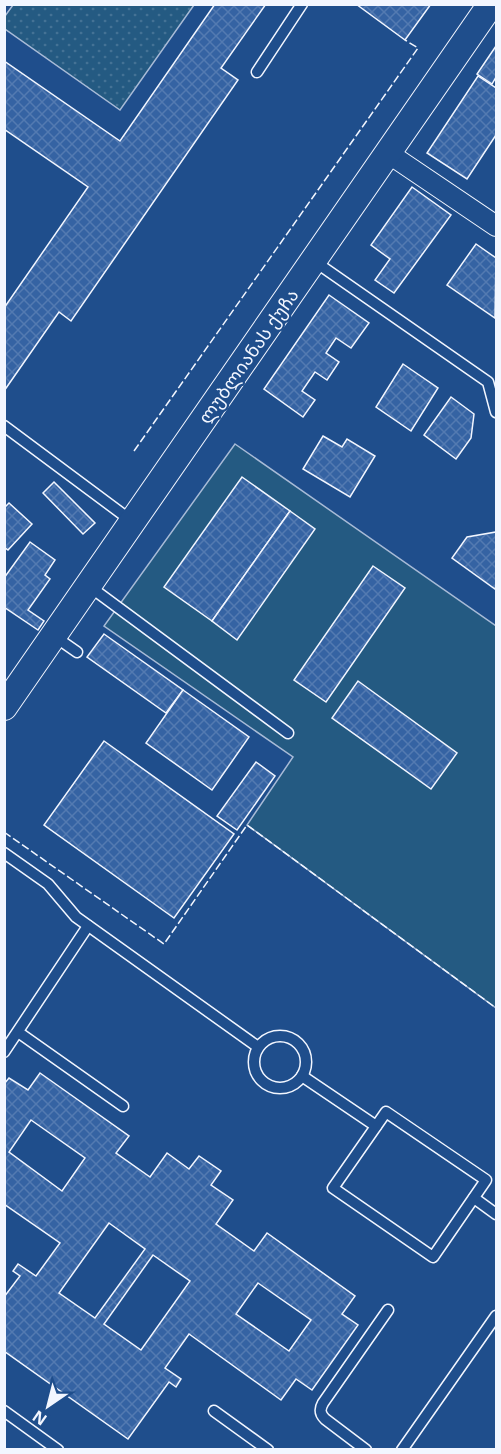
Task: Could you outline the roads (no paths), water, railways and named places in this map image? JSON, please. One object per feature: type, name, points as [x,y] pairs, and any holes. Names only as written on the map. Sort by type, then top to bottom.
[{"type":"street","name":"ლუბლიანას ქუჩა","points":[[7,697],[54,636],[491,4]]},
{"type":"street","points":[[388,153],[496,226]]},
{"type":"lane","points":[[257,72],[302,4]]},
{"type":"lane","points":[[314,261],[488,382],[496,412]]},
{"type":"lane","points":[[4,426],[133,522]]},
{"type":"lane","points":[[88,586],[288,733]]},
{"type":"lane","points":[[54,636],[77,652]]},
{"type":"lane","points":[[4,853],[48,884],[76,917],[258,1047]]},
{"type":"lane","points":[[4,1052],[88,926]]},
{"type":"lane","points":[[18,1032],[123,1106]]},
{"type":"lane","points":[[273,1036],[291,1037],[299,1043],[307,1059],[302,1077],[287,1087],[269,1086],[256,1073],[254,1064],[258,1047],[273,1036]]},
{"type":"lane","points":[[302,1077],[376,1126]]},
{"type":"lane","points":[[386,1112],[486,1180],[474,1197],[433,1257],[333,1188],[386,1112]]},
{"type":"lane","points":[[474,1197],[496,1214]]},
{"type":"lane","points":[[366,1449],[325,1419],[320,1408],[388,1310]]},
{"type":"lane","points":[[402,1449],[496,1316]]},
{"type":"lane","points":[[4,1411],[58,1449]]},
{"type":"lane","points":[[214,1411],[268,1449]]}]
